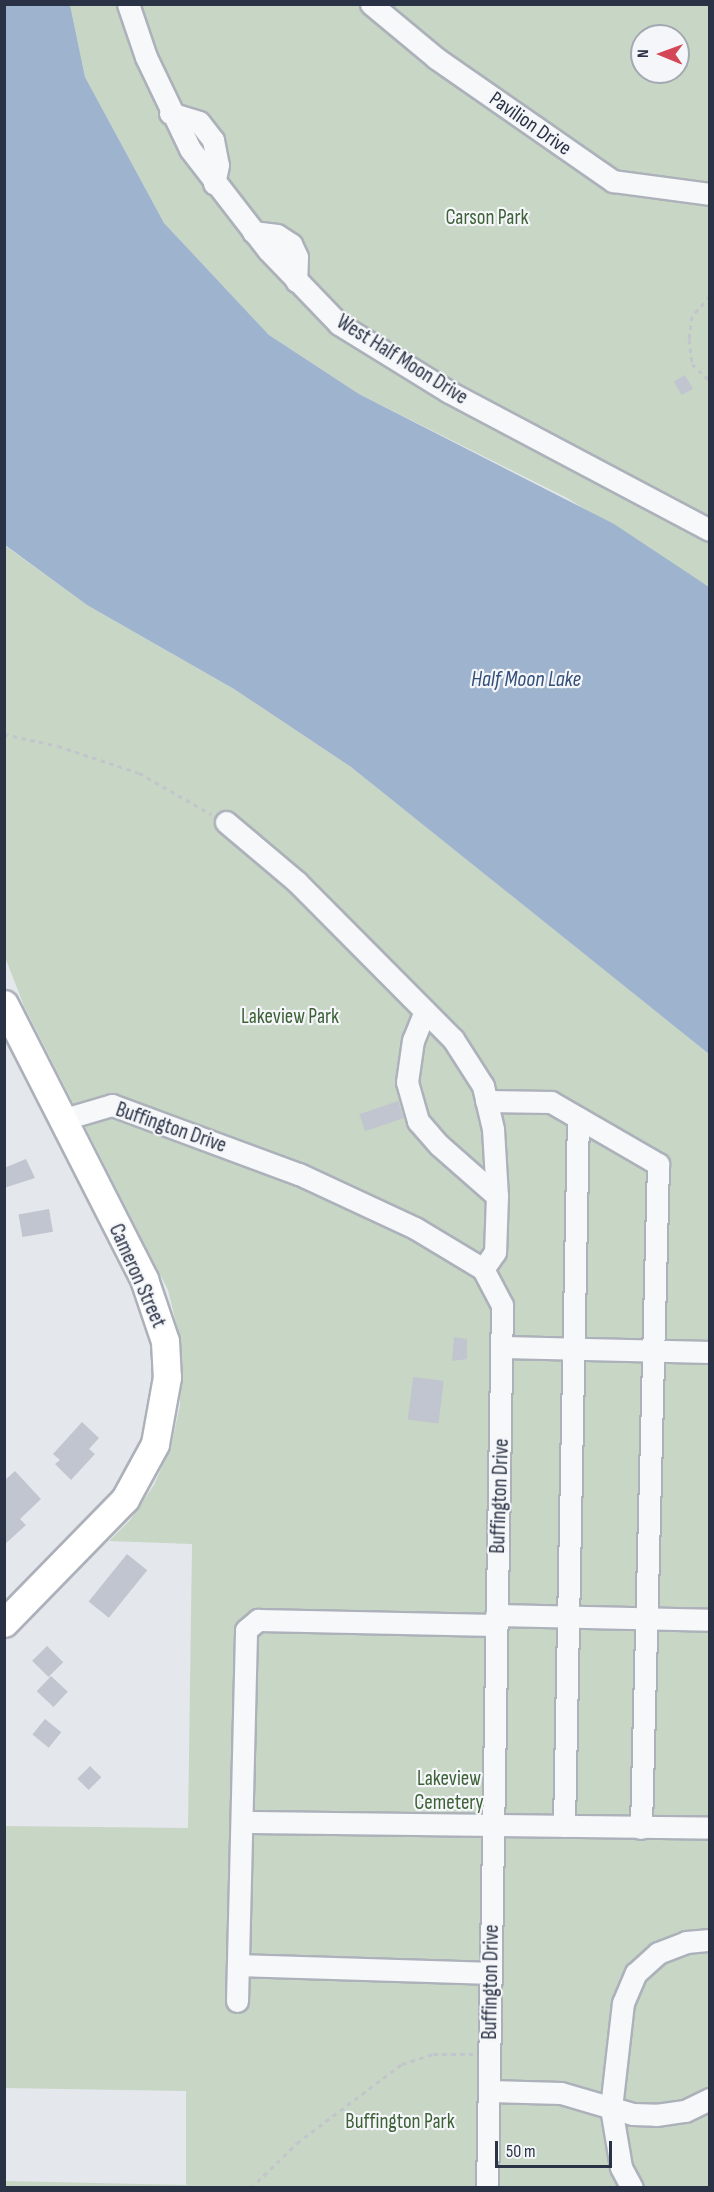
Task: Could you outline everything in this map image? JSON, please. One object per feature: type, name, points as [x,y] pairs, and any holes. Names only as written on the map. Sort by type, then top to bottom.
[{"type":"main road","name":"Cameron Street","points":[[4,1004],[157,1310],[165,1341],[164,1413],[155,1444],[125,1499],[4,1623]]},
{"type":"street","name":"West Half Moon Drive","points":[[128,4],[170,113],[214,184],[296,281],[339,324],[399,363],[710,530]]},
{"type":"street","name":"Pavilion Drive","points":[[371,4],[436,58],[613,182],[710,194]]},
{"type":"street","points":[[226,822],[297,882],[425,1011],[453,1040],[483,1086],[493,1130],[497,1196],[495,1252],[483,1269]]},
{"type":"street","points":[[425,1011],[413,1040],[407,1082],[418,1120],[439,1145],[497,1196]]},
{"type":"street","points":[[486,1101],[551,1102],[658,1164],[642,1828]]},
{"type":"street","name":"Buffington Drive","points":[[61,1119],[112,1105],[299,1174],[415,1228],[483,1269],[502,1305],[504,1347],[496,1620],[487,2187]]},
{"type":"street","points":[[564,1826],[578,1118]]},
{"type":"street","points":[[504,1347],[710,1352]]},
{"type":"street","points":[[237,2001],[244,1639],[251,1624],[258,1620],[496,1620],[568,1617],[710,1620]]},
{"type":"street","points":[[242,1822],[710,1828]]},
{"type":"street","points":[[632,2187],[618,2156],[611,2108],[623,2002],[636,1973],[658,1953],[686,1942],[710,1940]]},
{"type":"street","points":[[238,1965],[491,1972]]},
{"type":"street","points":[[490,2091],[561,2093],[611,2108],[656,2115],[685,2111],[710,2099]]},
{"type":"path","points":[[710,296],[692,316],[689,339],[692,364],[710,381]]},
{"type":"path","points":[[4,734],[58,746],[139,773],[226,822]]},
{"type":"path","points":[[251,2187],[297,2143],[402,2064],[433,2054],[490,2054]]},
{"type":"green space","name":"Carson Park","points":[[70,5],[709,5],[709,587],[567,498],[359,394],[269,335],[164,223],[85,77]]},
{"type":"green space","name":"Lakeview Cemetery","points":[[4,545],[87,605],[234,689],[351,767],[709,1054],[709,2187],[498,2187],[499,2066],[484,2187],[5,2187],[5,2181],[186,2185],[186,2091],[5,2088],[4,1826],[188,1828],[192,1544],[109,1541],[130,1520],[154,1485],[171,1446],[180,1405],[181,1343],[168,1290],[24,1006],[5,957]]},
{"type":"water","name":"Half Moon Lake","points":[[4,5],[70,5],[85,77],[164,223],[269,335],[359,394],[614,524],[709,587],[709,1054],[351,767],[234,689],[87,605],[5,545]]},
{"type":"building","points":[[685,375],[693,389],[682,395],[674,382]]},
{"type":"building","points":[[398,1101],[404,1118],[365,1131],[359,1114]]},
{"type":"building","points":[[26,1159],[35,1178],[4,1188],[4,1168]]},
{"type":"building","points":[[49,1209],[53,1232],[22,1237],[18,1214]]},
{"type":"building","points":[[454,1337],[467,1339],[467,1359],[452,1361]]},
{"type":"building","points":[[413,1377],[444,1381],[439,1423],[408,1420]]},
{"type":"building","points":[[82,1422],[99,1438],[89,1449],[95,1454],[71,1480],[55,1464],[60,1460],[53,1454]]},
{"type":"building","points":[[15,1471],[41,1499],[20,1519],[26,1525],[4,1545],[4,1481]]},
{"type":"building","points":[[127,1554],[147,1570],[109,1618],[89,1601]]},
{"type":"building","points":[[47,1646],[63,1662],[48,1677],[32,1661]]},
{"type":"building","points":[[51,1676],[68,1692],[53,1707],[37,1691]]},
{"type":"building","points":[[45,1719],[61,1732],[49,1748],[32,1735]]},
{"type":"building","points":[[90,1766],[101,1777],[89,1790],[77,1779]]},
{"type":"park label","name":"Lakeview Park","points":[[290,1017]]},
{"type":"park label","name":"Buffington Park","points":[[400,2122]]}]
